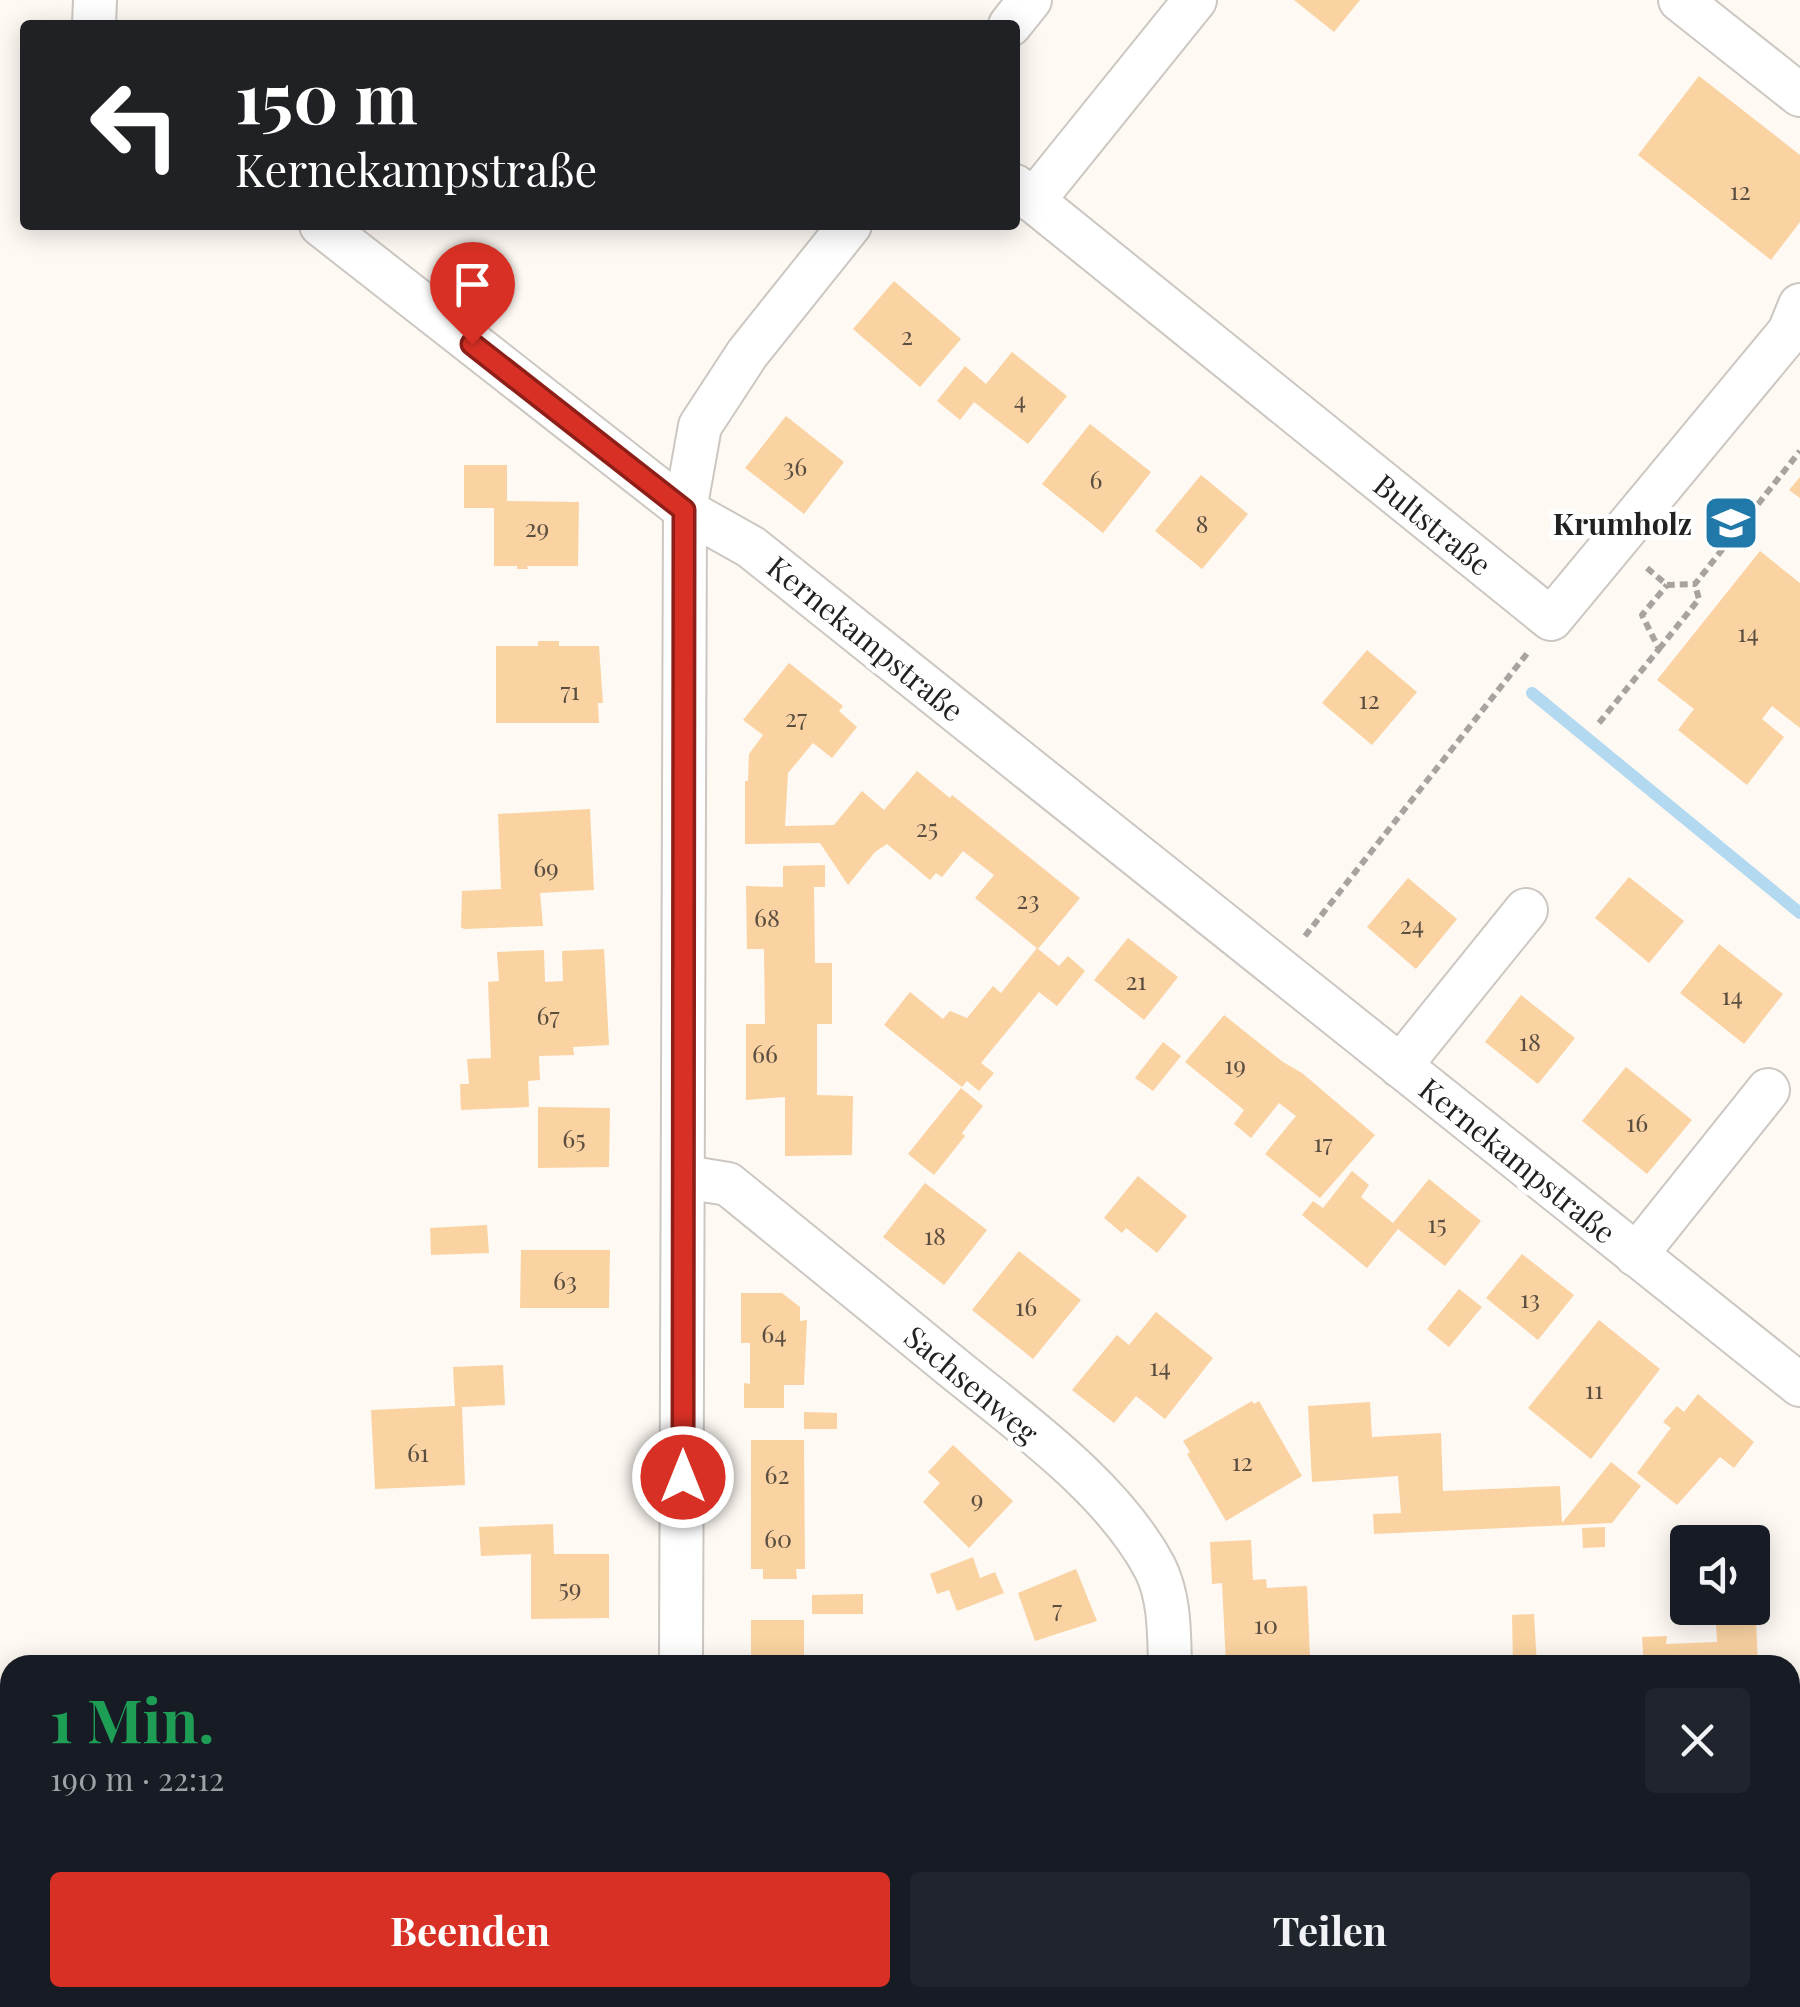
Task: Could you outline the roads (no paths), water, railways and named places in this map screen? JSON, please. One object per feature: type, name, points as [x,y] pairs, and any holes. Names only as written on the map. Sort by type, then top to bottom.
[{"type":"street","points":[[1014,20],[1030,0]]},
{"type":"street","points":[[1024,194],[1195,0]]},
{"type":"street","points":[[1680,0],[1800,95]]},
{"type":"street","name":"Bultstraße","points":[[1024,194],[1551,619],[1796,326]]},
{"type":"street","name":"Kernekampstraße","points":[[326,230],[684,510],[751,547],[1800,1385]]},
{"type":"street","points":[[682,1655],[684,510],[700,426],[748,354],[846,230]]},
{"type":"street","name":"Kernekampstraße","points":[[1400,1066],[1526,910]]},
{"type":"street","name":"Kernekampstraße","points":[[1636,1254],[1768,1090]]},
{"type":"street","name":"Sachsenweg","points":[[685,1177],[728,1184],[1026,1427],[1088,1483],[1136,1537],[1157,1572],[1168,1610],[1170,1655]]},
{"type":"waterway","points":[[1532,693],[1800,913]]},
{"type":"place","name":"Krumholz","points":[[1731,523]]}]
